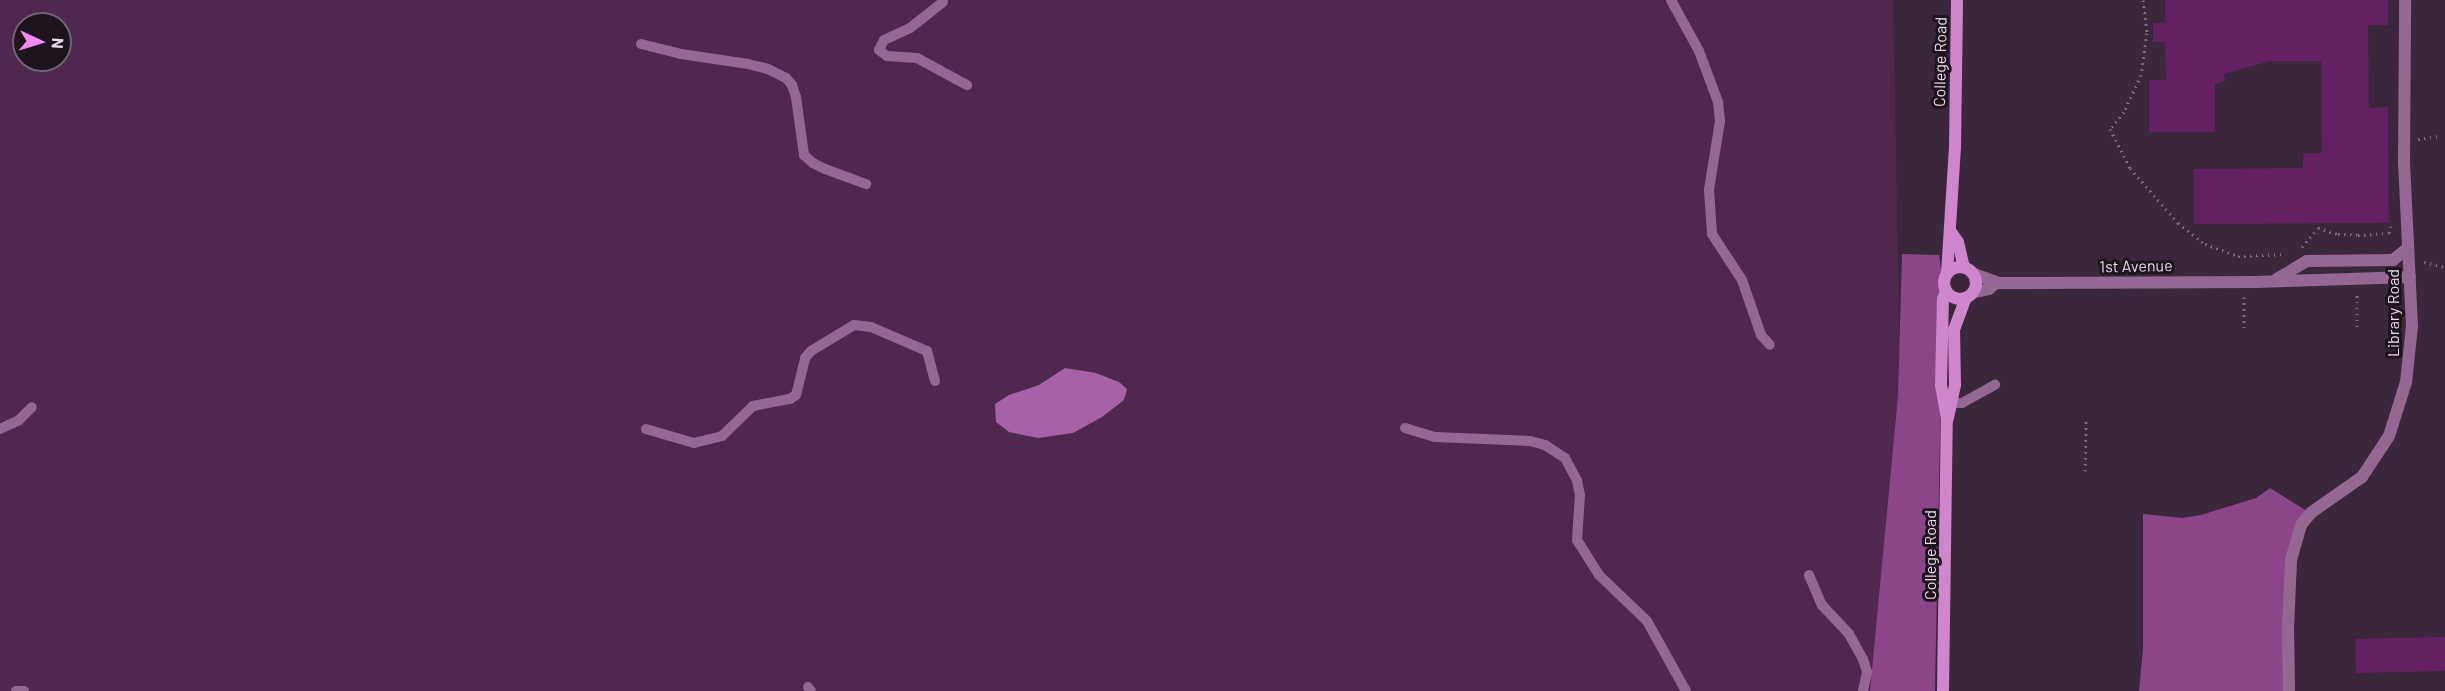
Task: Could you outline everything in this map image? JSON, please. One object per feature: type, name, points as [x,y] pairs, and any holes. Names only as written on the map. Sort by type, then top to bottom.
[{"type":"street","name":"College Road","points":[[1948,403],[1941,385],[1943,300],[1946,291],[1944,282],[1947,274],[1947,245],[1951,232],[1957,0]]},
{"type":"street","name":"Library Road","points":[[2289,691],[2288,629],[2291,560],[2301,525],[2312,512],[2362,477],[2389,436],[2406,382],[2410,355],[2410,277],[2404,163],[2405,0]]},
{"type":"street","name":"College Road","points":[[1944,691],[1948,403],[1955,376],[1954,330],[1976,283],[1958,242],[1951,232]]},
{"type":"street","points":[[2276,280],[2307,261],[2393,260],[2408,248]]},
{"type":"street","points":[[1947,274],[1953,268],[1969,271]]},
{"type":"street","name":"1st Avenue","points":[[1969,271],[1990,278],[1996,283],[2091,284],[2410,277]]},
{"type":"street","name":"1st Avenue","points":[[1970,295],[1989,289],[1996,283]]},
{"type":"street","points":[[1946,291],[1954,298],[1970,295]]},
{"type":"lane","points":[[1671,0],[1699,51],[1718,102],[1720,121],[1709,190],[1712,234],[1742,280],[1761,335],[1770,345]]},
{"type":"lane","points":[[943,2],[910,28],[884,40],[879,50],[887,56],[916,58],[967,85]]},
{"type":"lane","points":[[641,44],[681,54],[748,64],[768,69],[786,78],[792,85],[796,97],[804,154],[819,166],[866,184]]},
{"type":"lane","points":[[646,429],[694,443],[722,436],[753,406],[790,399],[796,395],[805,358],[811,351],[854,326],[871,327],[927,351],[935,381]]},
{"type":"lane","points":[[1948,403],[1962,403],[1995,385]]},
{"type":"lane","points":[[0,429],[19,420],[32,407]]},
{"type":"lane","points":[[1405,428],[1435,437],[1530,441],[1545,445],[1565,458],[1577,481],[1580,495],[1577,540],[1599,575],[1647,621],[1686,691]]},
{"type":"lane","points":[[1809,575],[1822,605],[1849,634],[1863,659],[1867,672],[1863,691]]},
{"type":"lane","points":[[16,691],[24,691]]},
{"type":"path","points":[[2143,0],[2147,33],[2141,75],[2124,112],[2110,129],[2130,168],[2178,223],[2205,244],[2238,255],[2296,254],[2318,228],[2338,234],[2389,233],[2391,223]]},
{"type":"path","points":[[2418,139],[2439,136]]},
{"type":"path","points":[[2085,471],[2086,420]]},
{"type":"shaded area","points":[[0,0],[1893,0],[1906,691],[0,691]]},
{"type":"shaded area","points":[[1902,254],[1939,255],[1943,282],[1935,691],[1870,691],[1898,396]]},
{"type":"shaded area","points":[[1065,368],[1096,373],[1119,382],[1127,389],[1124,400],[1102,417],[1073,433],[1038,438],[1009,432],[996,422],[995,404],[1009,395],[1039,385]]},
{"type":"shaded area","points":[[2270,488],[2307,511],[2295,548],[2291,691],[2139,691],[2143,649],[2143,514],[2182,518],[2201,515],[2256,498]]},
{"type":"building","points":[[2165,0],[2388,0],[2388,25],[2368,25],[2369,108],[2388,107],[2389,223],[2194,224],[2194,169],[2303,168],[2303,153],[2322,153],[2321,61],[2270,61],[2224,74],[2225,81],[2215,84],[2215,132],[2149,132],[2149,80],[2166,80],[2165,42],[2153,42],[2153,23],[2165,23]]},
{"type":"building","points":[[2445,637],[2445,671],[2356,673],[2355,639]]}]
